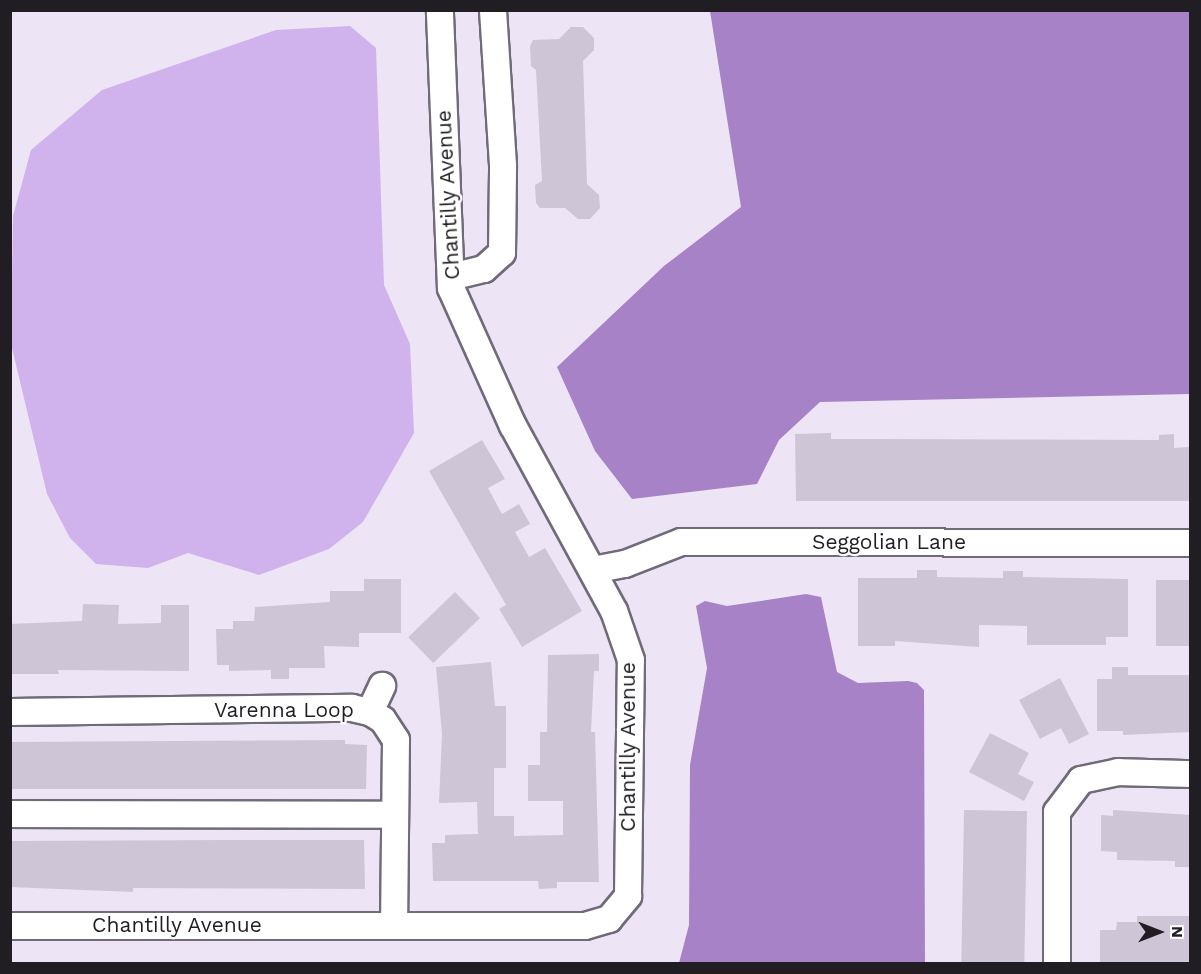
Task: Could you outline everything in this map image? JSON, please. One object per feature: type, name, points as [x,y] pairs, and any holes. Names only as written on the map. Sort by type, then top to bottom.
[{"type":"street","name":"Chantilly Avenue","points":[[10,926],[394,924],[585,926],[609,919],[628,896],[631,660],[614,611],[513,426],[451,288],[440,10]]},
{"type":"street","points":[[451,277],[484,268],[502,253],[503,165],[493,10]]},
{"type":"street","name":"Seggolian Lane","points":[[593,570],[625,564],[681,542],[1191,543]]},
{"type":"street","points":[[370,712],[382,686]]},
{"type":"street","name":"Varenna Loop","points":[[10,712],[352,708],[370,712],[383,720],[396,740],[394,924]]},
{"type":"street","points":[[1058,963],[1057,812],[1081,780],[1118,772],[1191,774]]},
{"type":"street","points":[[10,814],[395,815]]},
{"type":"shaded area","points":[[710,11],[1190,11],[1190,394],[820,402],[779,440],[757,484],[632,499],[595,451],[557,367],[664,266],[741,207]]},
{"type":"shaded area","points":[[350,26],[376,48],[384,285],[410,344],[414,433],[363,522],[329,549],[259,575],[188,553],[148,568],[96,564],[70,538],[47,494],[11,344],[13,216],[31,150],[102,90],[276,30]]},
{"type":"shaded area","points":[[806,594],[821,597],[837,672],[858,683],[908,681],[917,683],[924,690],[925,963],[679,963],[689,925],[690,765],[707,668],[696,606],[705,601],[727,606]]},
{"type":"building","points":[[571,27],[583,27],[594,38],[594,50],[583,61],[587,184],[599,195],[600,208],[590,219],[578,219],[565,208],[540,208],[536,203],[535,185],[542,181],[536,70],[531,66],[530,46],[533,40],[559,39]]},
{"type":"building","points":[[831,433],[831,439],[1159,440],[1159,435],[1174,434],[1174,448],[1189,447],[1190,501],[796,501],[795,434]]},
{"type":"building","points":[[482,440],[505,479],[488,488],[502,514],[519,504],[530,524],[515,532],[529,557],[545,548],[582,611],[522,647],[499,609],[506,605],[429,471]]},
{"type":"building","points":[[917,570],[937,570],[937,577],[1003,578],[1003,571],[1023,571],[1023,577],[1128,579],[1128,637],[1106,637],[1106,645],[1027,645],[1027,626],[979,625],[979,647],[895,641],[895,646],[858,646],[858,578],[917,578]]},
{"type":"building","points":[[364,579],[401,579],[401,633],[359,633],[359,647],[324,646],[325,668],[289,668],[289,679],[271,679],[271,670],[229,671],[229,665],[217,665],[216,629],[233,629],[233,621],[254,621],[255,607],[330,602],[330,591],[364,591]]},
{"type":"building","points":[[1156,580],[1190,580],[1190,646],[1156,646]]},
{"type":"building","points":[[455,592],[480,618],[433,663],[408,637]]},
{"type":"building","points":[[83,604],[119,605],[118,624],[161,623],[161,605],[189,605],[189,671],[58,670],[59,674],[10,674],[10,624],[82,621]]},
{"type":"building","points":[[599,654],[599,671],[594,671],[591,732],[595,732],[599,882],[557,882],[557,888],[539,889],[538,881],[433,881],[432,843],[445,843],[445,835],[478,834],[477,802],[439,803],[442,734],[436,667],[491,662],[495,706],[506,706],[506,768],[494,768],[494,816],[514,816],[514,836],[563,835],[563,801],[528,801],[528,765],[540,765],[540,732],[547,732],[548,655]]},
{"type":"building","points":[[1112,667],[1128,667],[1128,675],[1191,675],[1191,732],[1123,735],[1123,731],[1097,731],[1097,679],[1112,679]]},
{"type":"building","points":[[1060,678],[1089,734],[1069,744],[1061,728],[1040,739],[1019,700]]},
{"type":"building","points":[[990,733],[1029,753],[1018,774],[1034,782],[1024,801],[969,772]]},
{"type":"building","points":[[345,740],[345,744],[367,745],[366,789],[10,789],[10,742]]},
{"type":"building","points":[[964,810],[1027,811],[1024,964],[961,963]]},
{"type":"building","points":[[1113,810],[1191,815],[1191,867],[1175,867],[1175,861],[1117,860],[1117,852],[1101,851],[1101,815],[1113,816]]},
{"type":"building","points":[[364,840],[365,889],[133,888],[133,892],[10,887],[10,841]]},
{"type":"building","points":[[1137,916],[1191,916],[1191,963],[1100,963],[1100,930],[1116,930],[1117,922],[1137,922]]}]
